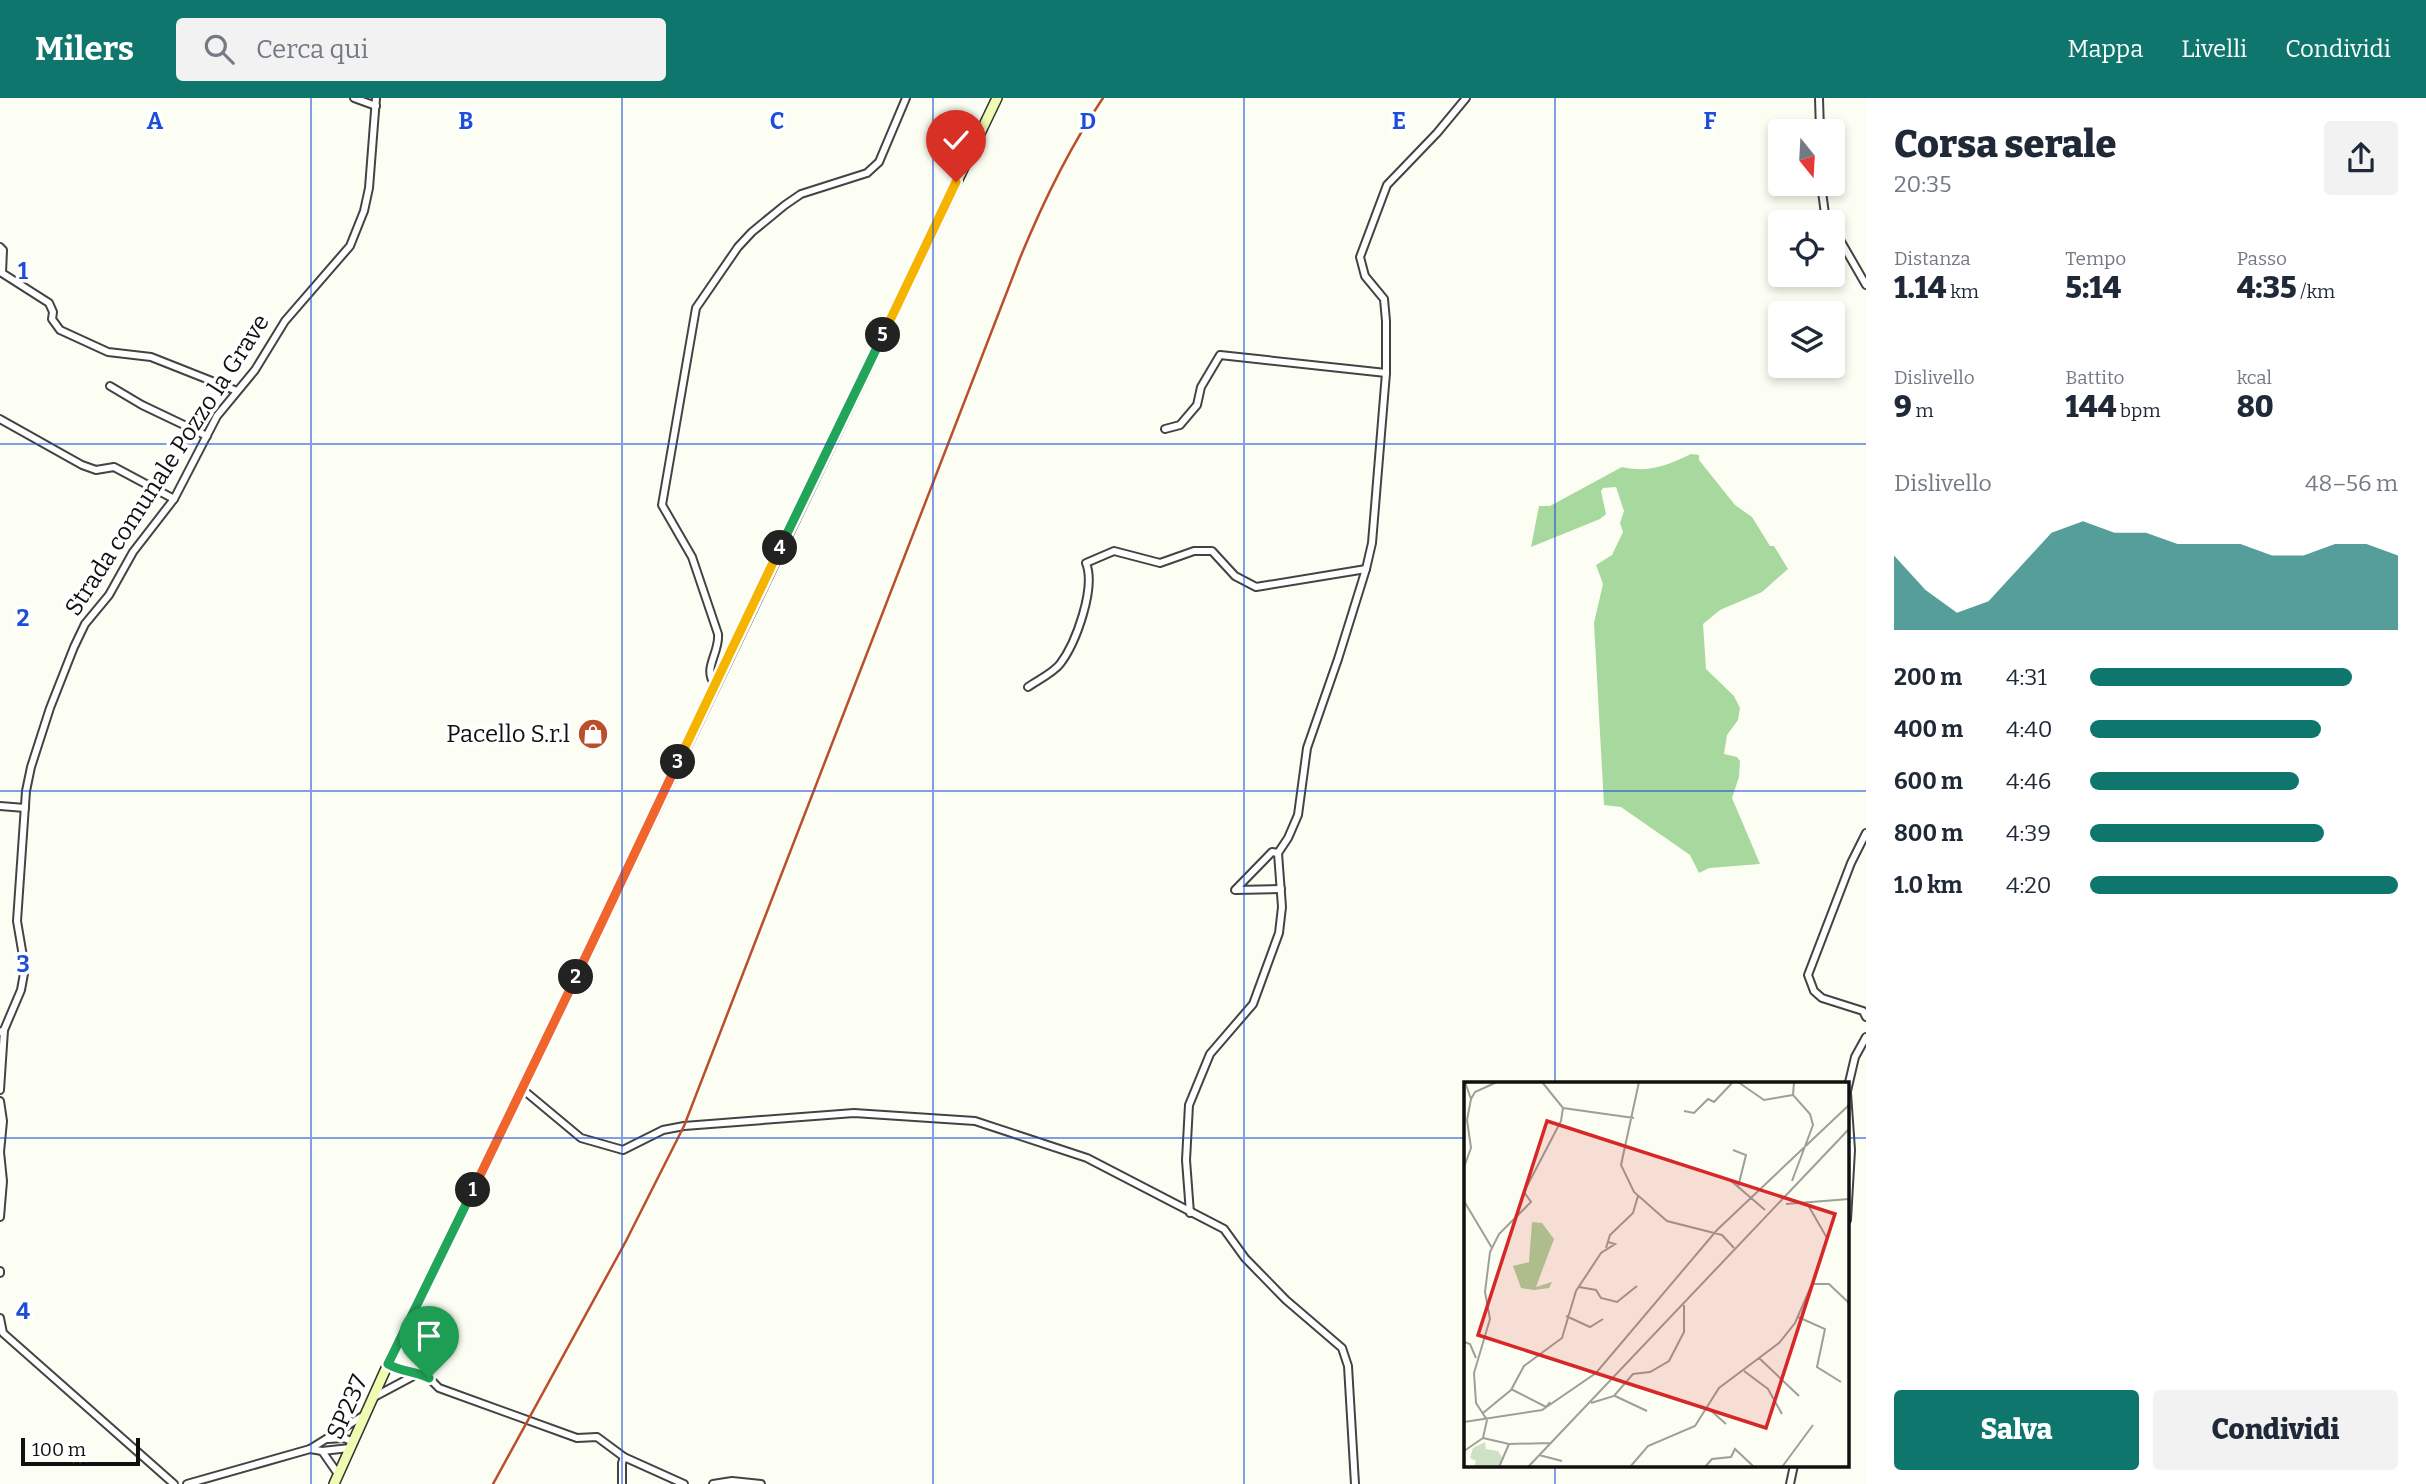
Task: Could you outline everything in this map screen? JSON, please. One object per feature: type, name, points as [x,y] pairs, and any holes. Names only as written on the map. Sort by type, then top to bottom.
[{"type":"main road","name":"SP237","points":[[334,1484],[388,1364],[997,98]]},
{"type":"street","points":[[354,98],[376,106]]},
{"type":"street","name":"Strada comunale Pozzo la Grave","points":[[0,1090],[2,1031],[21,990],[25,968],[17,921],[25,808],[39,737],[85,624],[110,596],[133,552],[174,499],[217,416],[255,370],[285,321],[349,246],[364,211],[369,187],[376,98]]},
{"type":"street","points":[[715,685],[709,671],[719,643],[718,634],[692,557],[662,505],[696,308],[738,247],[785,205],[801,194],[867,173],[874,168],[906,98]]},
{"type":"street","points":[[1191,1213],[1186,1160],[1189,1105],[1210,1054],[1253,1004],[1279,933],[1283,907],[1278,853],[1298,815],[1307,747],[1338,659],[1372,543],[1386,373],[1386,321],[1384,299],[1365,276],[1360,257],[1387,185],[1466,98]]},
{"type":"street","points":[[1819,98],[1820,119]]},
{"type":"street","points":[[0,247],[3,250],[2,273],[49,303],[52,307],[52,319],[60,330],[108,352],[151,357],[237,391]]},
{"type":"street","points":[[1845,248],[1866,285]]},
{"type":"street","points":[[1165,429],[1180,425],[1197,405],[1201,387],[1220,355],[1386,373]]},
{"type":"street","points":[[110,386],[142,405],[207,436]]},
{"type":"street","points":[[0,419],[82,465],[96,470],[114,467],[174,499]]},
{"type":"street","points":[[1028,687],[1059,665],[1082,620],[1089,572],[1086,564],[1114,551],[1160,562],[1194,551],[1212,551],[1235,576],[1256,587],[1366,569]]},
{"type":"street","points":[[0,806],[25,808]]},
{"type":"street","points":[[1866,833],[1851,863],[1808,975],[1814,991],[1822,998],[1863,1011],[1866,1017]]},
{"type":"street","points":[[1278,853],[1272,852],[1235,890],[1281,889]]},
{"type":"street","points":[[1848,1088],[1855,1057],[1866,1037]]},
{"type":"street","points":[[522,1088],[581,1138],[623,1150],[663,1130],[684,1126],[854,1113],[975,1121],[1087,1158],[1224,1229],[1245,1258],[1286,1300],[1342,1348],[1348,1366],[1355,1484]]},
{"type":"street","points":[[0,1101],[3,1121],[0,1152],[4,1181],[0,1217]]},
{"type":"street","points":[[1848,1106],[1851,1150],[1848,1202]]},
{"type":"street","points":[[0,1318],[3,1333],[174,1484]]},
{"type":"street","points":[[388,1364],[401,1371],[419,1373],[439,1388],[577,1438],[597,1437],[624,1457],[684,1484]]},
{"type":"street","points":[[372,1398],[419,1373]]},
{"type":"street","points":[[187,1484],[310,1449],[367,1413]]},
{"type":"street","points":[[325,1439],[344,1438],[352,1445]]},
{"type":"street","points":[[310,1449],[322,1451],[352,1445]]},
{"type":"street","points":[[322,1451],[338,1474]]},
{"type":"street","points":[[622,1484],[624,1457]]},
{"type":"street","points":[[1790,1484],[1794,1466]]},
{"type":"street","points":[[713,1484],[732,1481],[761,1484]]},
{"type":"green space","points":[[1691,454],[1699,455],[1699,460],[1735,505],[1752,517],[1788,569],[1762,592],[1720,610],[1703,624],[1706,669],[1734,696],[1740,708],[1738,720],[1727,735],[1724,754],[1737,757],[1740,761],[1739,777],[1732,798],[1760,864],[1709,868],[1699,873],[1690,855],[1621,807],[1604,805],[1594,623],[1603,584],[1596,565],[1612,555],[1623,532],[1620,523],[1624,511],[1616,487],[1603,488],[1601,491],[1606,514],[1600,519],[1531,547],[1539,506],[1550,506],[1622,467],[1657,467]]},
{"type":"railway","points":[[493,1484],[626,1241],[684,1126],[1020,258],[1057,176],[1103,98]]},
{"type":"place","name":"Pacello S.r.l","points":[[593,734]]},
{"type":"route","points":[[429,1378],[419,1373],[401,1371],[388,1364],[956,182]]}]
